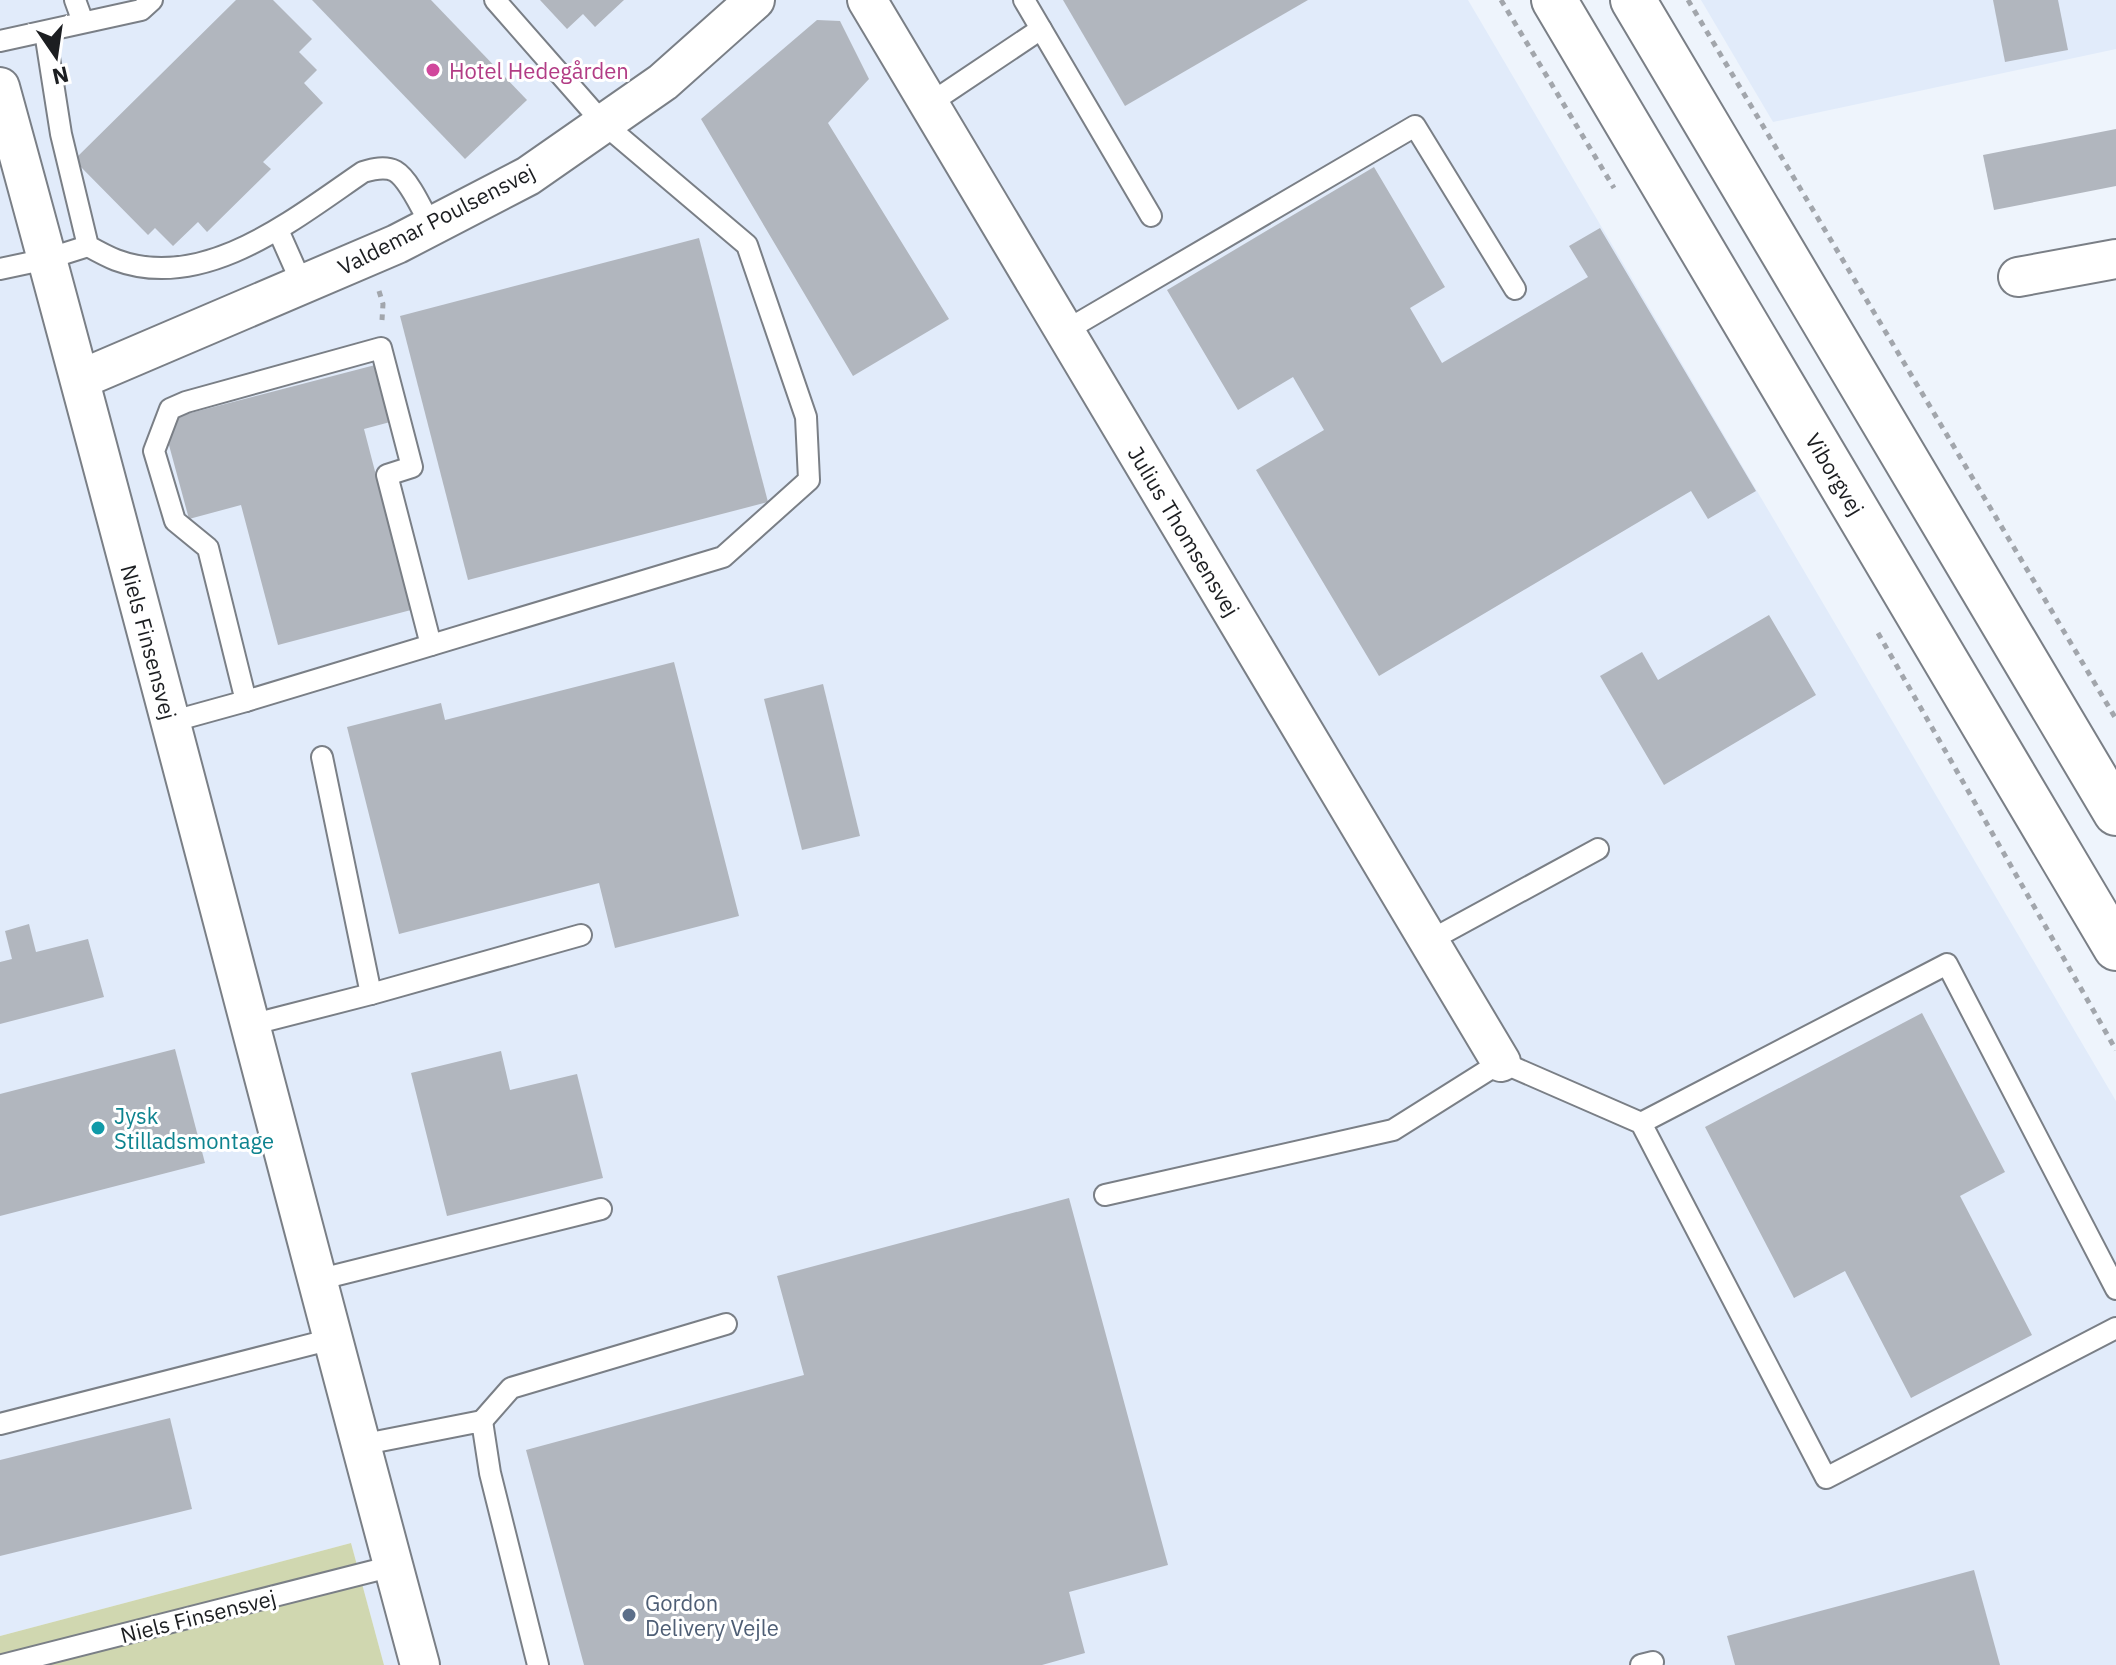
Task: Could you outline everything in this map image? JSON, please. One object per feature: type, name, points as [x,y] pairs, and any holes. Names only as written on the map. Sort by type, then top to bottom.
[{"type":"street","name":"Valdemar Poulsensvej","points":[[81,379],[371,255],[528,176],[663,82],[755,0]]},
{"type":"street","name":"Julius Thomsensvej","points":[[867,0],[1501,1062]]},
{"type":"street","name":"Viborgvej","points":[[1554,0],[2116,948]]},
{"type":"street","points":[[1633,0],[2116,813]]},
{"type":"street","name":"Niels Finsensvej","points":[[0,87],[81,379],[420,1665]]},
{"type":"street","points":[[2018,277],[2116,259]]},
{"type":"lane","points":[[75,0],[83,22]]},
{"type":"lane","points":[[0,41],[141,10],[152,0]]},
{"type":"lane","points":[[170,722],[723,557],[809,480],[806,417],[747,245],[603,123],[495,0]]},
{"type":"lane","points":[[1024,0],[1151,216]]},
{"type":"lane","points":[[929,104],[1041,29]]},
{"type":"lane","points":[[45,32],[61,134],[88,246]]},
{"type":"lane","points":[[1065,331],[1415,126],[1515,289]]},
{"type":"lane","points":[[0,269],[88,246],[116,260],[142,266],[168,268],[196,265],[278,230],[363,172],[377,168],[394,170],[405,181],[431,226]]},
{"type":"lane","points":[[278,230],[302,284]]},
{"type":"lane","points":[[246,701],[208,548],[175,521],[154,451],[170,409],[186,402],[381,348],[412,467],[387,475],[431,645]]},
{"type":"lane","points":[[322,757],[371,994]]},
{"type":"lane","points":[[1429,941],[1598,849]]},
{"type":"lane","points":[[250,1025],[581,935]]},
{"type":"lane","points":[[1641,1123],[1947,964],[2116,1289]]},
{"type":"lane","points":[[1105,1195],[1393,1130],[1501,1062],[1641,1123],[1826,1478],[2116,1328]]},
{"type":"lane","points":[[317,1280],[601,1209]]},
{"type":"lane","points":[[360,1445],[482,1421],[511,1388],[726,1324]]},
{"type":"lane","points":[[0,1424],[332,1339]]},
{"type":"lane","points":[[482,1421],[490,1473],[538,1665]]},
{"type":"lane","name":"Niels Finsensvej","points":[[2,1665],[393,1566]]},
{"type":"path","points":[[1501,0],[1615,190]]},
{"type":"path","points":[[1688,0],[2116,719]]},
{"type":"path","points":[[371,255],[383,304],[381,348]]},
{"type":"path","points":[[1874,626],[2116,1050]]},
{"type":"shaded area","points":[[0,0],[1468,0],[2116,1101],[2116,1665],[384,1665],[351,1543],[0,1636]]},
{"type":"shaded area","points":[[1701,0],[2116,0],[2116,49],[1773,122]]},
{"type":"green space","points":[[351,1543],[384,1665],[0,1665],[0,1636]]},
{"type":"building","points":[[236,0],[273,0],[312,39],[299,52],[317,70],[304,83],[323,103],[263,162],[271,169],[207,232],[198,222],[173,246],[155,228],[148,235],[74,160]]},
{"type":"building","points":[[312,0],[431,0],[527,100],[465,159]]},
{"type":"building","points":[[540,0],[624,0],[595,27],[583,14],[567,29]]},
{"type":"building","points":[[1063,0],[1308,0],[1125,106]]},
{"type":"building","points":[[1993,0],[2058,0],[2068,50],[2005,62]]},
{"type":"building","points":[[817,20],[840,21],[869,79],[828,123],[949,319],[853,376],[701,119]]},
{"type":"building","points":[[2116,129],[2116,186],[1994,210],[1983,155]]},
{"type":"building","points":[[1374,167],[1445,287],[1410,308],[1442,363],[1588,277],[1569,246],[1600,228],[1756,491],[1708,519],[1691,491],[1379,676],[1256,470],[1324,430],[1293,377],[1238,410],[1167,290]]},
{"type":"building","points":[[699,238],[768,502],[468,580],[400,316]]},
{"type":"building","points":[[379,364],[394,421],[364,429],[411,610],[278,645],[241,505],[189,519],[166,434],[175,417]]},
{"type":"building","points":[[1769,615],[1816,695],[1664,785],[1600,676],[1642,652],[1658,680]]},
{"type":"building","points":[[674,662],[739,916],[615,948],[599,883],[399,934],[347,727],[441,703],[445,720]]},
{"type":"building","points":[[823,684],[860,836],[802,850],[764,699]]},
{"type":"building","points":[[29,924],[36,952],[88,939],[104,997],[0,1024],[0,962],[12,959],[5,931]]},
{"type":"building","points":[[1922,1013],[2005,1172],[1960,1196],[2032,1335],[1911,1398],[1845,1271],[1794,1298],[1705,1127]]},
{"type":"building","name":"Jysk Stilladsmontage","points":[[175,1049],[205,1163],[0,1216],[0,1094]]},
{"type":"building","points":[[501,1051],[510,1090],[577,1074],[603,1178],[447,1216],[411,1073]]},
{"type":"building","points":[[1069,1198],[1168,1565],[1069,1592],[1085,1653],[1042,1665],[584,1665],[526,1450],[804,1375],[777,1276]]},
{"type":"building","points":[[170,1418],[192,1509],[0,1556],[0,1460]]},
{"type":"building","points":[[1974,1570],[2000,1665],[1735,1665],[1727,1636]]},
{"type":"place","name":"Hotel Hedegården","points":[[433,70]]},
{"type":"place","name":"Jysk Stilladsmontage","points":[[98,1128]]},
{"type":"place","name":"Gordon Delivery Vejle","points":[[629,1615]]}]
